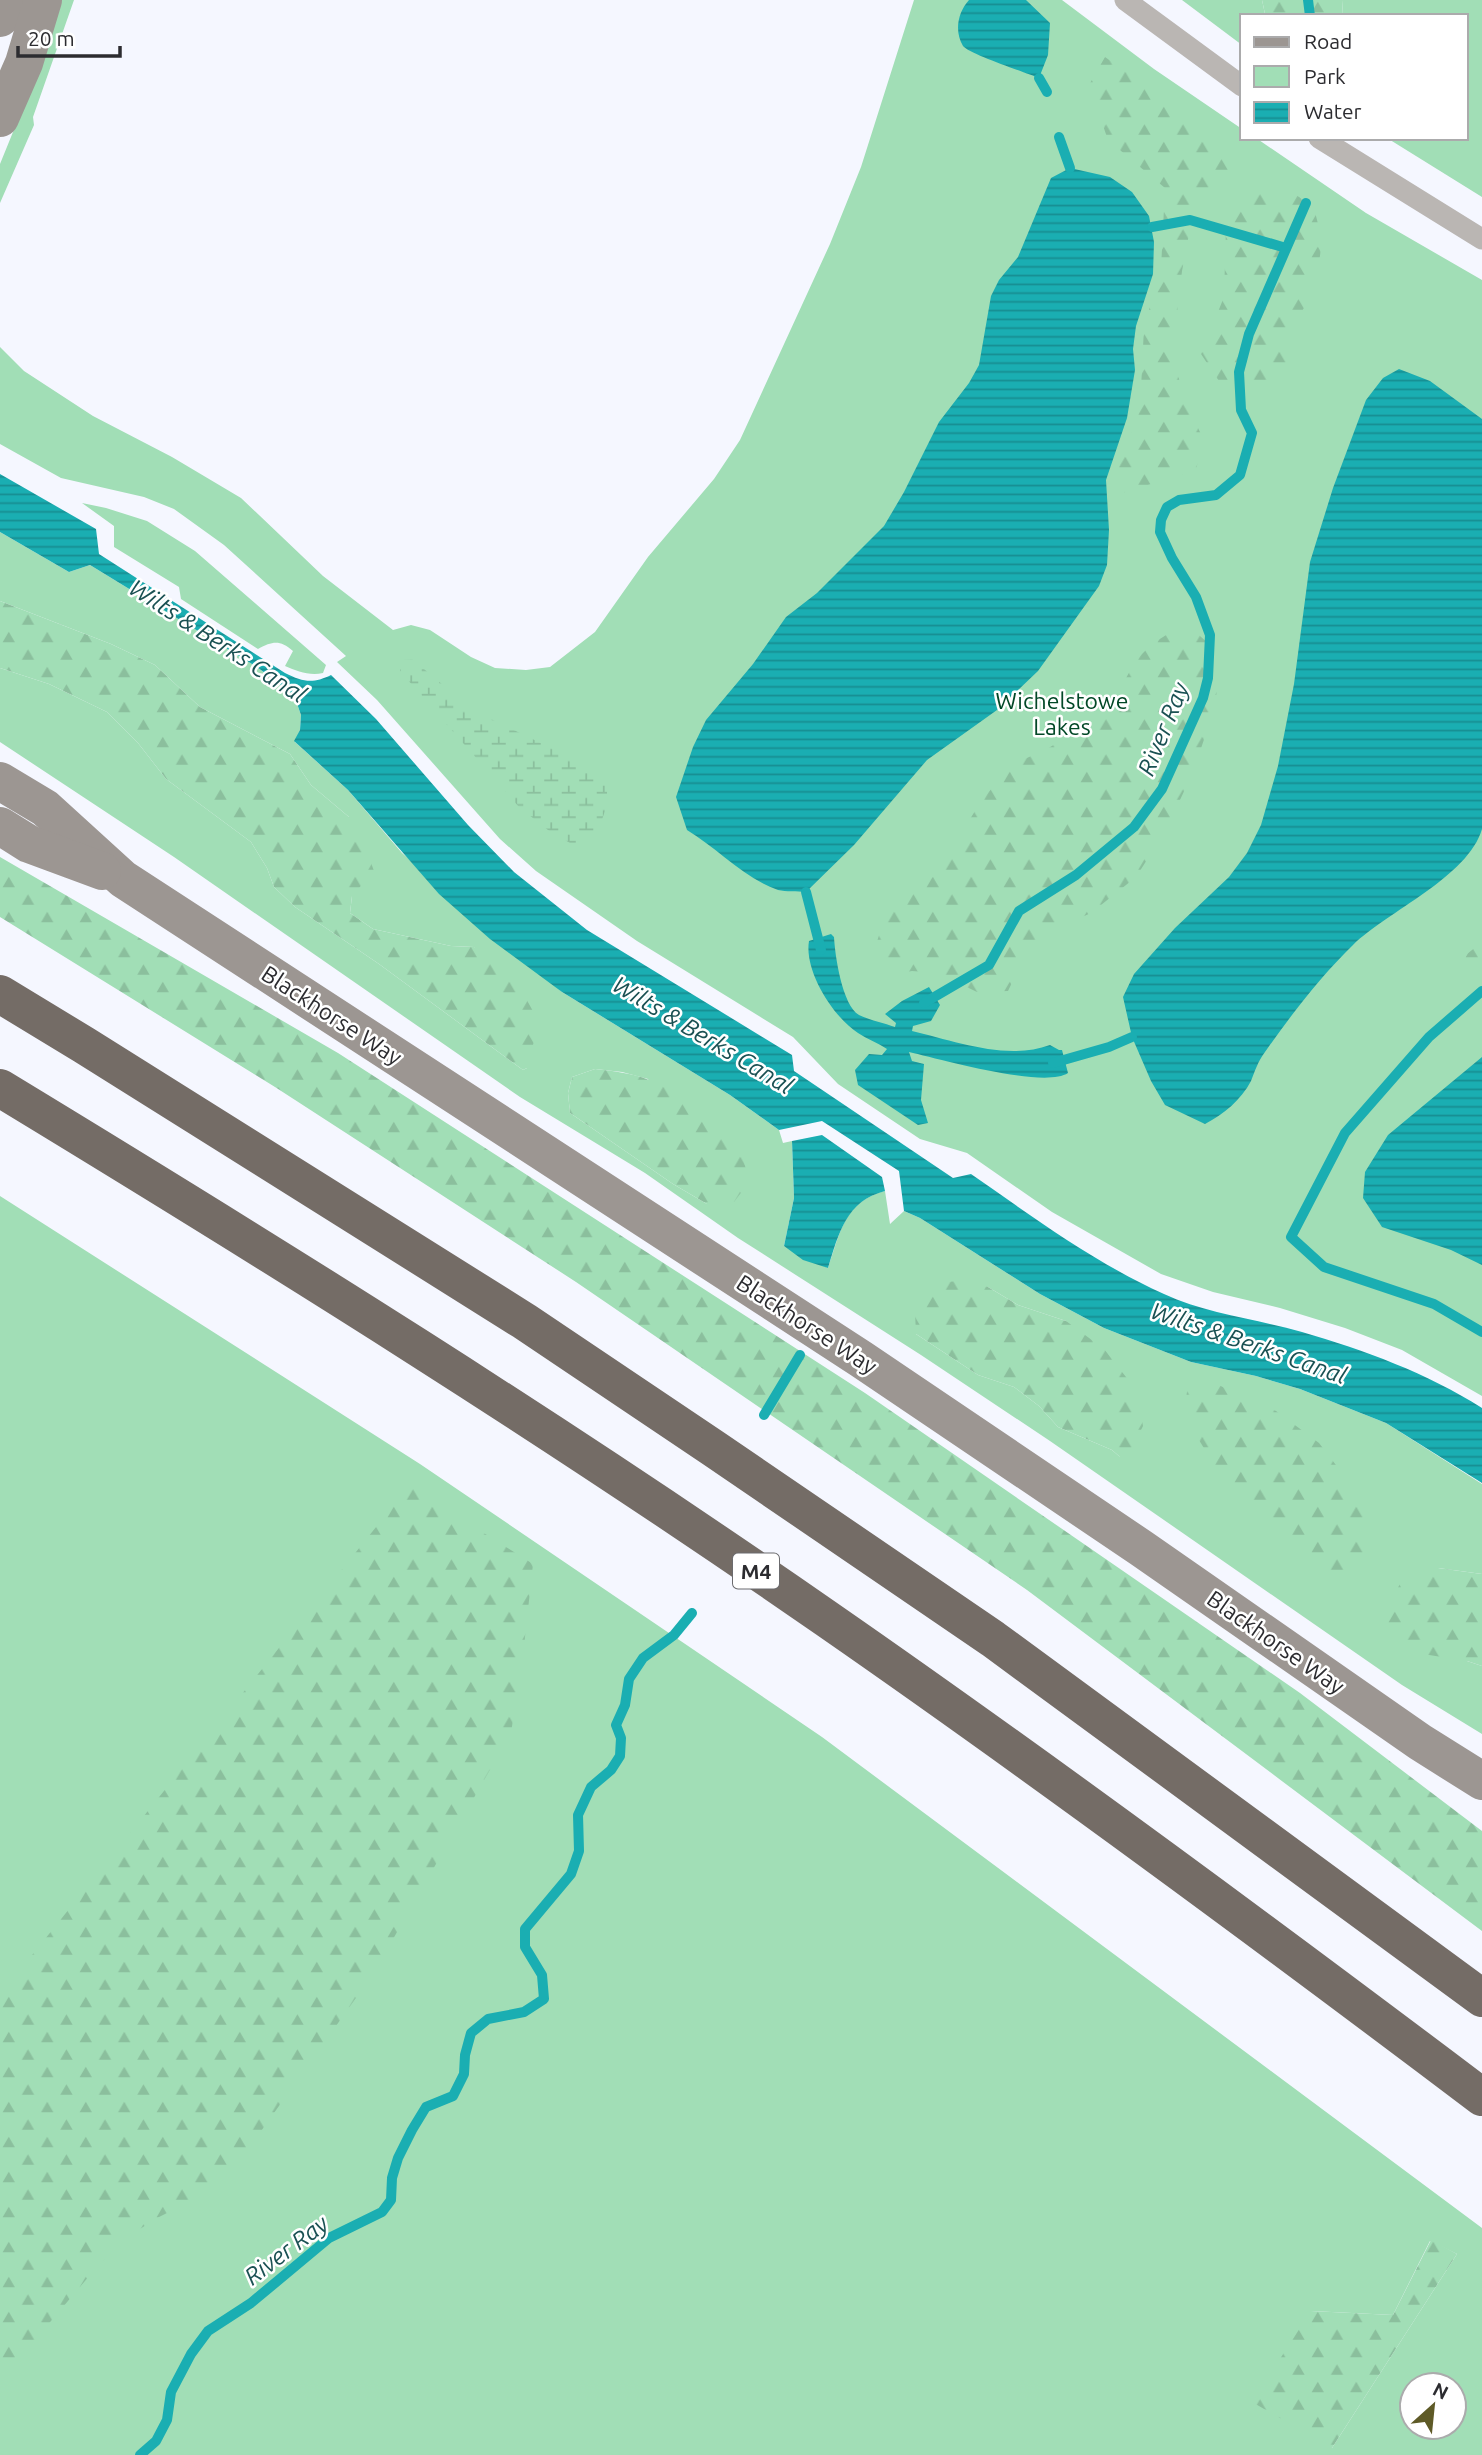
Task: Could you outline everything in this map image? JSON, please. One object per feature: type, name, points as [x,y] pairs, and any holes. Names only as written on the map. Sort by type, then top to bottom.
[{"type":"highway","points":[[0,995],[96,1052],[512,1314],[713,1448],[993,1639],[1482,1998]]},
{"type":"highway","name":"M4","points":[[0,1088],[480,1386],[826,1618],[1284,1948],[1482,2097]]},
{"type":"main road","points":[[0,18],[5,0]]},
{"type":"main road","points":[[0,118],[24,63],[43,0]]},
{"type":"main road","name":"Blackhorse Way","points":[[0,781],[45,808],[123,879],[861,1359],[1141,1548],[1420,1742],[1482,1781]]},
{"type":"main road","name":"Blackhorse Way","points":[[0,827],[29,844],[123,879]]},
{"type":"lane","points":[[1125,0],[1240,85]]},
{"type":"lane","points":[[1322,140],[1482,239]]},
{"type":"green space","points":[[61,0],[74,0],[33,117],[34,125],[0,203],[0,164],[37,73]]},
{"type":"green space","name":"Wichelstowe Lakes","points":[[914,0],[1062,0],[1154,69],[1240,128],[1240,140],[1259,140],[1366,213],[1482,280],[1482,1396],[1402,1350],[1345,1328],[1280,1308],[1213,1292],[1161,1274],[1052,1212],[967,1153],[920,1139],[838,1084],[793,1037],[637,941],[536,871],[500,839],[377,700],[337,662],[346,656],[224,545],[174,509],[144,497],[61,478],[0,444],[0,347],[24,371],[93,416],[172,457],[241,498],[323,576],[393,630],[411,625],[430,630],[471,657],[495,668],[526,670],[550,667],[595,632],[648,557],[714,479],[740,440],[830,244],[861,167]]},
{"type":"green space","points":[[1182,0],[1262,0],[1265,14],[1240,14],[1240,44]]},
{"type":"green space","points":[[1262,0],[1342,0],[1343,14],[1265,14]]},
{"type":"green space","points":[[1342,0],[1482,0],[1482,197],[1390,140],[1468,140],[1468,14],[1343,14]]},
{"type":"green space","points":[[1105,57],[1171,103],[1229,152],[1239,178],[1195,203],[1182,271],[1172,358],[1203,439],[1196,470],[1119,494],[1114,480],[1140,410],[1144,327],[1161,269],[1165,188],[1108,140],[1089,85]]},
{"type":"green space","points":[[1264,186],[1293,193],[1314,207],[1321,245],[1310,294],[1285,337],[1289,359],[1278,381],[1250,391],[1221,384],[1201,354],[1224,297],[1226,227],[1241,197]]},
{"type":"green space","points":[[82,503],[147,521],[195,551],[326,665],[323,673],[308,673],[285,666],[293,651],[288,647],[276,643],[258,649],[181,599],[179,587],[114,547],[114,526]]},
{"type":"green space","points":[[0,532],[69,572],[90,565],[257,667],[294,695],[301,715],[300,730],[295,742],[348,790],[402,853],[562,992],[730,1095],[779,1130],[783,1143],[792,1141],[794,1198],[784,1246],[828,1268],[841,1230],[853,1210],[861,1202],[885,1191],[890,1224],[904,1211],[920,1218],[1040,1294],[1104,1328],[1191,1362],[1300,1389],[1386,1423],[1482,1484],[1482,1574],[1438,1568],[1467,1661],[1482,1666],[1482,1734],[1402,1685],[921,1355],[738,1238],[645,1173],[520,1097],[174,857],[0,742],[0,668],[49,684],[107,712],[138,743],[166,779],[251,842],[267,868],[274,887],[295,907],[379,964],[523,1070],[527,1068],[474,947],[451,946],[373,929],[350,913],[352,896],[349,817],[311,785],[290,754],[200,707],[155,665],[111,644],[0,601]],"holes":[[[595,1069],[648,1079],[707,1204],[673,1184],[570,1113],[568,1093],[572,1077]],[[988,1287],[1018,1305],[1066,1321],[1120,1457],[1112,1450],[1058,1427],[1039,1406],[1014,1387],[978,1375],[916,1334]]]},
{"type":"green space","points":[[0,601],[111,644],[155,665],[200,707],[290,754],[311,785],[349,817],[363,841],[374,871],[352,896],[350,913],[373,929],[451,946],[474,947],[514,977],[539,1022],[527,1068],[523,1070],[379,964],[295,907],[274,887],[267,868],[251,842],[166,779],[138,743],[107,712],[49,684],[0,668]]},
{"type":"green space","points":[[1174,630],[1193,630],[1208,643],[1217,680],[1216,704],[1193,772],[1166,830],[1136,877],[1091,913],[1042,935],[1026,953],[1008,991],[977,992],[938,973],[912,971],[883,976],[872,957],[883,923],[899,896],[919,887],[934,876],[982,800],[1011,765],[1076,732],[1120,689],[1136,660],[1152,644]]},
{"type":"green space","points":[[412,659],[474,711],[607,775],[607,805],[593,846],[575,846],[548,830],[519,807],[400,671],[402,660]]},
{"type":"green space","points":[[0,857],[338,1053],[865,1393],[1300,1693],[1482,1831],[1482,1931],[1027,1590],[576,1282],[275,1087],[0,917]]},
{"type":"green space","points":[[1482,942],[1482,974],[1465,981],[1459,971],[1467,954]]},
{"type":"green space","points":[[595,1069],[636,1076],[661,1085],[701,1110],[713,1121],[734,1143],[747,1172],[749,1182],[734,1202],[707,1204],[673,1184],[570,1113],[568,1093],[572,1077]]},
{"type":"green space","points":[[0,1196],[420,1464],[822,1737],[1482,2228],[1482,2455],[0,2455]],"holes":[[[1430,2241],[1457,2254],[1332,2448],[1311,2311],[1393,2315]]]},
{"type":"green space","points":[[958,1281],[988,1287],[1018,1305],[1066,1321],[1104,1349],[1137,1391],[1143,1426],[1128,1456],[1120,1457],[1112,1450],[1058,1427],[1039,1406],[1014,1387],[978,1375],[916,1334],[915,1312],[927,1284]]},
{"type":"green space","points":[[1196,1380],[1214,1383],[1276,1411],[1319,1443],[1359,1495],[1370,1542],[1349,1573],[1332,1579],[1277,1539],[1225,1483],[1199,1440],[1185,1404],[1187,1392]]},
{"type":"green space","points":[[409,1486],[533,1564],[511,1733],[373,1974],[244,2155],[204,2190],[122,2241],[0,2381],[0,1995]]},
{"type":"green space","points":[[1438,1568],[1482,1574],[1482,1666],[1404,1651],[1383,1627],[1390,1602],[1405,1575]]},
{"type":"green space","points":[[1431,2240],[1457,2254],[1332,2448],[1252,2402],[1311,2311],[1393,2315]]},
{"type":"water","points":[[969,0],[1026,0],[1050,23],[1048,55],[1039,78],[963,46],[958,22]]},
{"type":"water","points":[[1070,168],[1110,177],[1132,192],[1149,216],[1154,242],[1153,274],[1136,326],[1133,349],[1135,370],[1127,418],[1106,480],[1109,530],[1107,565],[1099,586],[1038,671],[997,710],[927,760],[854,845],[806,892],[778,890],[754,878],[687,830],[676,797],[693,747],[706,720],[753,664],[786,617],[817,593],[884,526],[939,422],[969,383],[979,365],[991,296],[999,280],[1018,257],[1051,178]]},
{"type":"water","points":[[1399,369],[1430,381],[1482,419],[1482,829],[1474,846],[1461,863],[1368,932],[1341,957],[1275,1038],[1260,1059],[1242,1094],[1225,1111],[1205,1124],[1165,1105],[1151,1081],[1132,1037],[1123,997],[1134,974],[1175,928],[1229,877],[1247,853],[1261,825],[1278,766],[1294,684],[1310,562],[1333,488],[1366,400],[1383,378]]},
{"type":"water","name":"Wilts & Berks Canal","points":[[0,474],[96,529],[99,554],[285,673],[308,681],[331,675],[376,719],[468,825],[514,872],[587,930],[792,1055],[794,1071],[953,1178],[971,1174],[1089,1254],[1138,1282],[1180,1301],[1302,1332],[1372,1355],[1417,1373],[1482,1408],[1482,1483],[1386,1423],[1300,1389],[1191,1362],[1104,1328],[1040,1294],[920,1218],[904,1211],[899,1171],[822,1121],[779,1130],[730,1095],[562,992],[490,939],[439,894],[348,790],[294,741],[300,730],[301,715],[294,695],[257,667],[90,565],[69,572],[0,532]]},
{"type":"water","points":[[831,934],[834,937],[844,991],[853,1010],[859,1015],[895,1027],[896,1023],[885,1014],[902,1001],[929,987],[940,1005],[931,1021],[913,1026],[912,1031],[999,1050],[1016,1051],[1050,1045],[1062,1050],[1068,1073],[1056,1077],[1015,1075],[909,1052],[912,1061],[924,1064],[921,1100],[928,1123],[918,1125],[858,1085],[855,1070],[869,1054],[882,1055],[887,1049],[848,1025],[830,1004],[815,978],[809,941]]},
{"type":"water","points":[[1482,1057],[1482,1265],[1451,1250],[1382,1227],[1363,1198],[1365,1172],[1388,1135]]},
{"type":"water","points":[[822,1135],[882,1177],[885,1191],[861,1202],[846,1220],[828,1268],[803,1260],[784,1246],[794,1198],[792,1141]]},
{"type":"waterway","name":"River Ray","points":[[1308,0],[1310,14]]},
{"type":"waterway","points":[[1039,78],[1047,92]]},
{"type":"waterway","points":[[1059,137],[1070,168]]},
{"type":"waterway","name":"River Ray","points":[[924,1003],[989,965],[1019,911],[1076,875],[1134,827],[1162,789],[1203,698],[1208,678],[1210,635],[1196,597],[1160,532],[1161,520],[1167,507],[1179,500],[1216,495],[1240,475],[1252,433],[1241,410],[1239,372],[1249,334],[1306,203]]},
{"type":"waterway","points":[[1152,227],[1190,220],[1286,248]]},
{"type":"waterway","points":[[806,892],[821,950]]},
{"type":"waterway","points":[[1482,991],[1429,1037],[1345,1133],[1291,1237],[1324,1267],[1434,1304],[1482,1332]]},
{"type":"waterway","points":[[1053,1063],[1109,1047],[1132,1037]]},
{"type":"waterway","name":"River Ray","points":[[764,1415],[800,1355]]},
{"type":"waterway","name":"River Ray","points":[[140,2455],[156,2441],[167,2420],[171,2392],[191,2354],[208,2331],[251,2303],[329,2238],[382,2212],[391,2200],[392,2178],[398,2158],[412,2130],[426,2107],[453,2096],[464,2074],[465,2055],[471,2033],[488,2019],[524,2012],[544,1999],[542,1975],[525,1947],[525,1929],[571,1874],[579,1851],[578,1815],[591,1787],[611,1770],[620,1756],[621,1738],[616,1725],[625,1705],[629,1679],[643,1658],[674,1635],[692,1613]]}]
